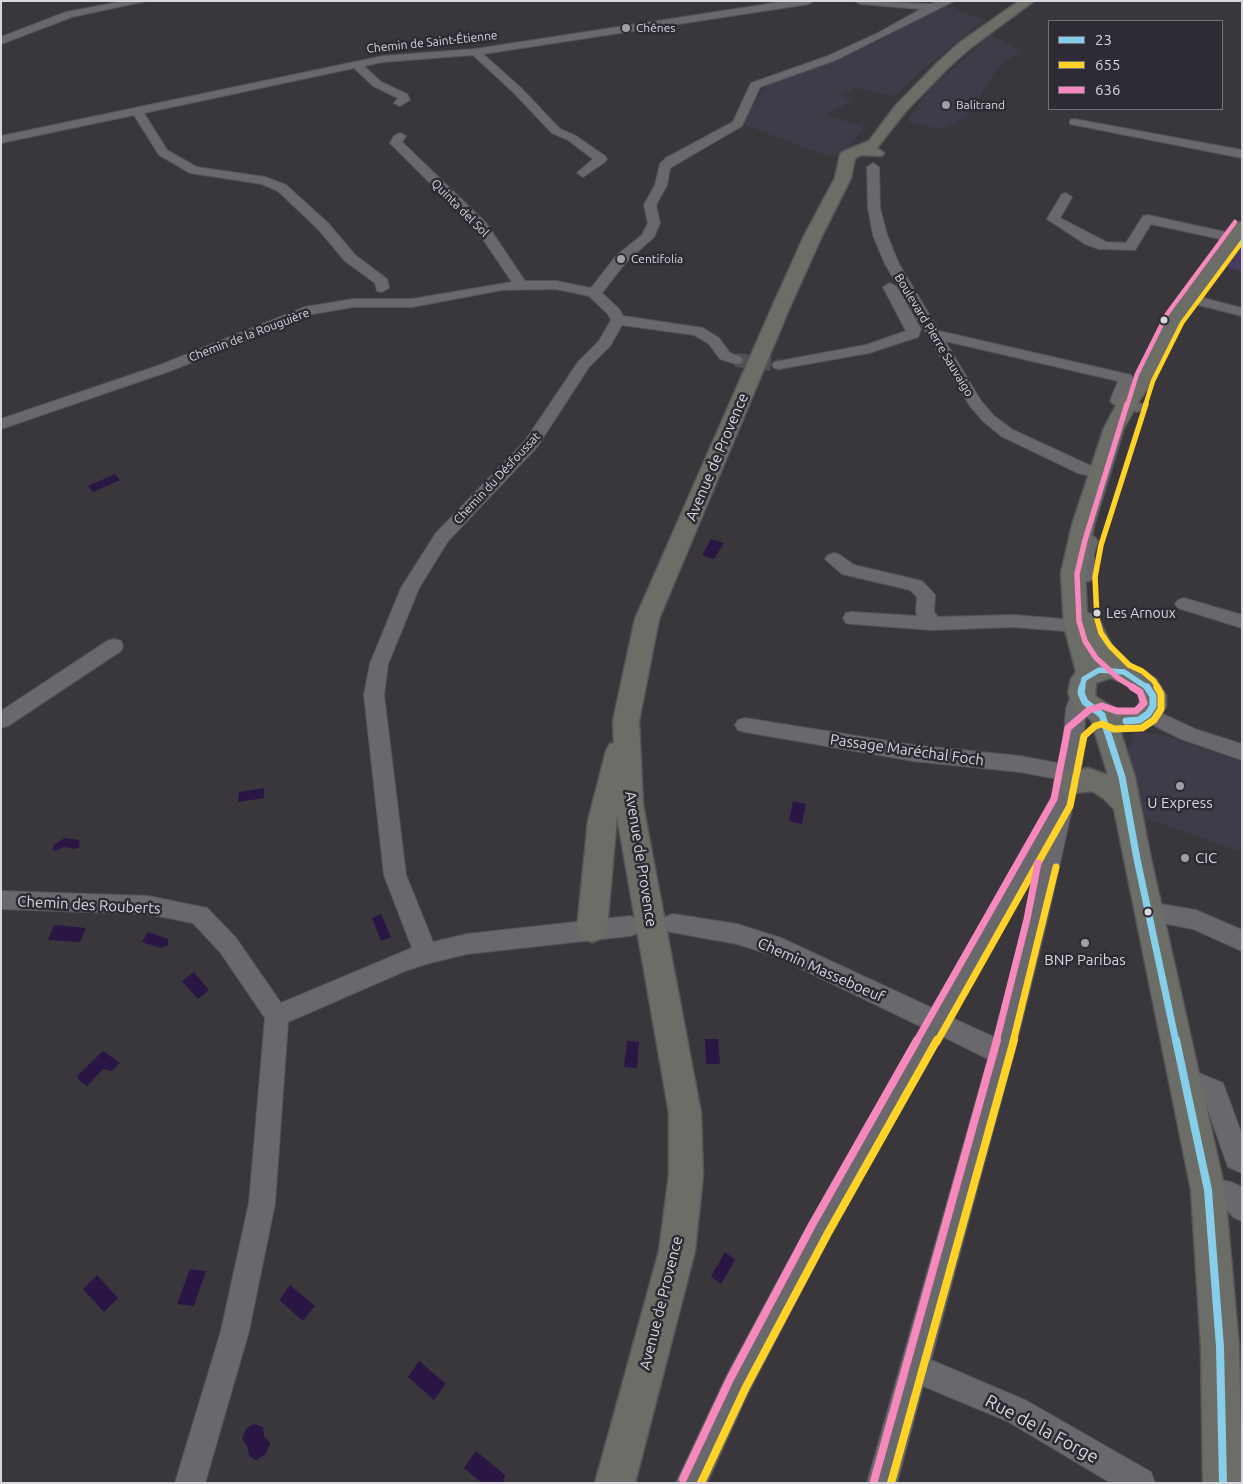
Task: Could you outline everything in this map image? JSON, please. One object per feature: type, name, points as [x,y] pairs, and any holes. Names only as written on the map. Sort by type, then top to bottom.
[{"type":"main road","points":[[863,162],[901,108],[942,66],[964,46],[1028,1]]},
{"type":"main road","name":"Avenue de Provence","points":[[615,1483],[677,1251],[686,1175],[685,1113],[629,805],[626,722],[646,620],[813,236],[863,162]]},
{"type":"main road","points":[[1085,684],[1112,669],[1124,672],[1137,678],[1147,686],[1153,696],[1153,706],[1126,717],[1085,702],[1085,684],[1076,626],[1073,572],[1083,525],[1103,469],[1114,428],[1132,405],[1174,319],[1238,233]]},
{"type":"main road","points":[[1124,672],[1103,652],[1093,636],[1088,620],[1086,576],[1093,543],[1130,430],[1132,405]]},
{"type":"main road","points":[[1103,469],[1112,462],[1121,436],[1130,430]]},
{"type":"main road","points":[[1126,717],[1118,759],[1208,1190],[1220,1347],[1223,1483]]},
{"type":"main road","points":[[592,929],[602,821],[626,722]]},
{"type":"main road","points":[[1066,786],[1088,779],[1101,783],[1113,790],[1127,805]]},
{"type":"street","points":[[1,41],[70,14],[141,1]]},
{"type":"street","name":"Chemin de Saint-Étienne","points":[[1,140],[383,59],[475,52],[648,24],[809,1]]},
{"type":"street","points":[[860,1],[932,7]]},
{"type":"street","points":[[736,360],[725,356],[714,341],[698,330],[618,320],[614,312],[594,293],[621,259],[647,237],[654,223],[650,213],[650,205],[660,185],[664,167],[670,160],[738,124],[755,85],[832,58],[880,36],[932,7],[949,1]]},
{"type":"street","points":[[475,52],[517,90],[556,131],[572,138],[601,160],[583,172]]},
{"type":"street","points":[[356,64],[377,84],[404,96],[404,100],[400,103]]},
{"type":"street","points":[[137,111],[164,152],[194,170],[264,182],[282,188],[323,226],[350,258],[382,282],[380,295]]},
{"type":"street","points":[[1074,122],[1242,154]]},
{"type":"street","name":"Quinta del Sol","points":[[400,136],[396,143],[481,226],[521,285]]},
{"type":"street","name":"Boulevard Pierre Sauvaigo","points":[[863,162],[880,235],[892,264],[975,403],[1007,433],[1084,469],[1103,469]]},
{"type":"street","points":[[1042,231],[1053,219],[1066,197]]},
{"type":"street","points":[[1053,219],[1090,241],[1118,248],[1130,247],[1148,219],[1238,233]]},
{"type":"street","points":[[779,365],[869,349],[913,334],[914,329],[884,276],[892,264]]},
{"type":"street","name":"Chemin de la Rouguière","points":[[1,424],[165,368],[310,310],[353,303],[380,295],[412,303],[480,289],[521,285],[556,285],[594,293]]},
{"type":"street","points":[[1188,298],[1242,312]]},
{"type":"street","name":"Chemin du Désfoussat","points":[[426,954],[394,875],[374,695],[380,664],[410,588],[442,537],[531,444],[568,391],[582,365],[605,343],[618,320]]},
{"type":"street","points":[[934,334],[1126,378],[1118,401],[1132,405]]},
{"type":"street","points":[[1086,576],[1085,554],[1108,477],[1103,469]]},
{"type":"street","points":[[834,559],[848,570],[916,585],[926,595],[925,613],[933,624]]},
{"type":"street","points":[[1184,604],[1242,622]]},
{"type":"street","points":[[852,618],[933,624],[1013,621],[1076,626]]},
{"type":"street","points":[[1,721],[114,646]]},
{"type":"street","points":[[691,1483],[738,1383],[820,1229],[936,1022],[1030,883],[1066,786],[1076,732],[1076,708],[1085,684]]},
{"type":"street","points":[[1076,732],[1091,718],[1126,717],[1188,734],[1242,752]]},
{"type":"street","name":"Passage Maréchal Foch","points":[[745,725],[913,753],[1020,764],[1066,786]]},
{"type":"street","points":[[882,1483],[1002,1053],[1036,921],[1030,883]]},
{"type":"street","name":"Chemin des Rouberts","points":[[1,900],[148,905],[199,915],[228,945],[277,1016]]},
{"type":"street","points":[[1149,912],[1196,920],[1242,941]]},
{"type":"street","name":"Chemin Masseboeuf","points":[[673,924],[737,934],[781,948],[1002,1053]]},
{"type":"street","points":[[190,1483],[235,1331],[262,1203],[277,1016],[400,962],[426,954],[467,944],[630,926]]},
{"type":"street","points":[[1184,1079],[1214,1091],[1237,1158],[1242,1160]]},
{"type":"street","points":[[1208,1190],[1231,1195],[1242,1208]]},
{"type":"street","name":"Rue de la Forge","points":[[915,1368],[1017,1411],[1140,1483]]},
{"type":"shaded area","points":[[948,6],[984,20],[927,66],[894,96],[855,88],[840,95],[853,101],[825,114],[864,128],[841,155],[828,156],[745,125],[751,108],[768,83],[844,57],[878,42],[925,15]]},
{"type":"shaded area","points":[[991,35],[1020,51],[999,66],[966,117],[940,129],[907,121],[932,86]]},
{"type":"shaded area","points":[[1242,242],[1242,271],[1223,266]]},
{"type":"shaded area","points":[[115,474],[120,480],[93,492],[88,486]]},
{"type":"shaded area","points":[[711,539],[724,543],[714,559],[702,555]]},
{"type":"shaded area","points":[[1135,732],[1159,734],[1242,761],[1242,852],[1142,817],[1125,758]]},
{"type":"shaded area","points":[[264,788],[264,798],[238,802],[239,792]]},
{"type":"shaded area","points":[[793,801],[806,804],[802,824],[789,821]]},
{"type":"shaded area","points":[[65,838],[79,840],[80,847],[75,849],[64,847],[55,851],[52,849],[55,844]]},
{"type":"shaded area","points":[[381,914],[391,937],[381,941],[372,918]]},
{"type":"shaded area","points":[[54,925],[86,928],[80,942],[48,940]]},
{"type":"shaded area","points":[[148,932],[168,939],[168,945],[161,948],[142,942]]},
{"type":"shaded area","points":[[194,972],[209,990],[198,999],[182,981]]},
{"type":"shaded area","points":[[705,1039],[718,1039],[720,1064],[706,1064]]},
{"type":"shaded area","points":[[627,1041],[639,1042],[637,1068],[624,1067]]},
{"type":"shaded area","points":[[103,1051],[120,1063],[112,1071],[103,1069],[87,1086],[77,1077]]},
{"type":"shaded area","points":[[725,1252],[735,1260],[721,1284],[711,1276]]},
{"type":"shaded area","points":[[190,1269],[206,1271],[194,1306],[177,1304]]},
{"type":"shaded area","points":[[97,1275],[118,1298],[104,1312],[83,1289]]},
{"type":"shaded area","points":[[290,1285],[315,1306],[303,1321],[279,1300]]},
{"type":"shaded area","points":[[419,1361],[446,1384],[434,1400],[408,1377]]},
{"type":"shaded area","points":[[254,1424],[263,1427],[264,1436],[270,1443],[266,1454],[256,1460],[249,1456],[248,1448],[242,1438],[246,1429]]},
{"type":"shaded area","points":[[476,1451],[505,1475],[503,1483],[482,1483],[464,1468]]},
{"type":"tunnel","points":[[736,360],[779,365]]},
{"type":"transit line","name":"636","points":[[683,1479],[730,1379],[812,1225],[1054,799],[1068,728],[1089,710],[1102,706],[1117,711],[1136,711],[1144,703],[1140,692],[1118,678],[1096,658],[1085,641],[1079,621],[1077,574],[1085,540],[1137,374],[1167,314],[1235,222]]},
{"type":"transit line","name":"655","points":[[701,1483],[746,1387],[828,1233],[1070,806],[1084,736],[1095,726],[1102,724],[1114,729],[1142,728],[1154,720],[1161,709],[1161,694],[1154,681],[1142,671],[1129,665],[1110,646],[1101,633],[1097,619],[1095,577],[1101,545],[1153,381],[1182,323],[1242,242]]},
{"type":"transit line","name":"23","points":[[1102,715],[1085,702],[1081,693],[1084,679],[1099,670],[1124,672],[1147,686],[1153,696],[1153,706],[1148,714],[1139,720],[1126,721]]},
{"type":"transit line","name":"23","points":[[1102,715],[1122,777],[1137,859],[1208,1190],[1220,1347],[1223,1483]]},
{"type":"transit line","name":"636","points":[[874,1481],[994,1051],[1027,919],[1038,863]]},
{"type":"transit line","name":"655","points":[[891,1483],[1010,1055],[1044,923],[1056,867]]},
{"type":"place","name":"Chênes","points":[[626,28]]},
{"type":"place","name":"Balitrand","points":[[946,105]]},
{"type":"place","name":"Centifolia","points":[[621,259]]},
{"type":"place","name":"Les Arnoux","points":[[1097,613]]},
{"type":"place","name":"U Express","points":[[1180,786]]},
{"type":"place","name":"CIC","points":[[1185,858]]},
{"type":"place","name":"BNP Paribas","points":[[1085,943]]}]
